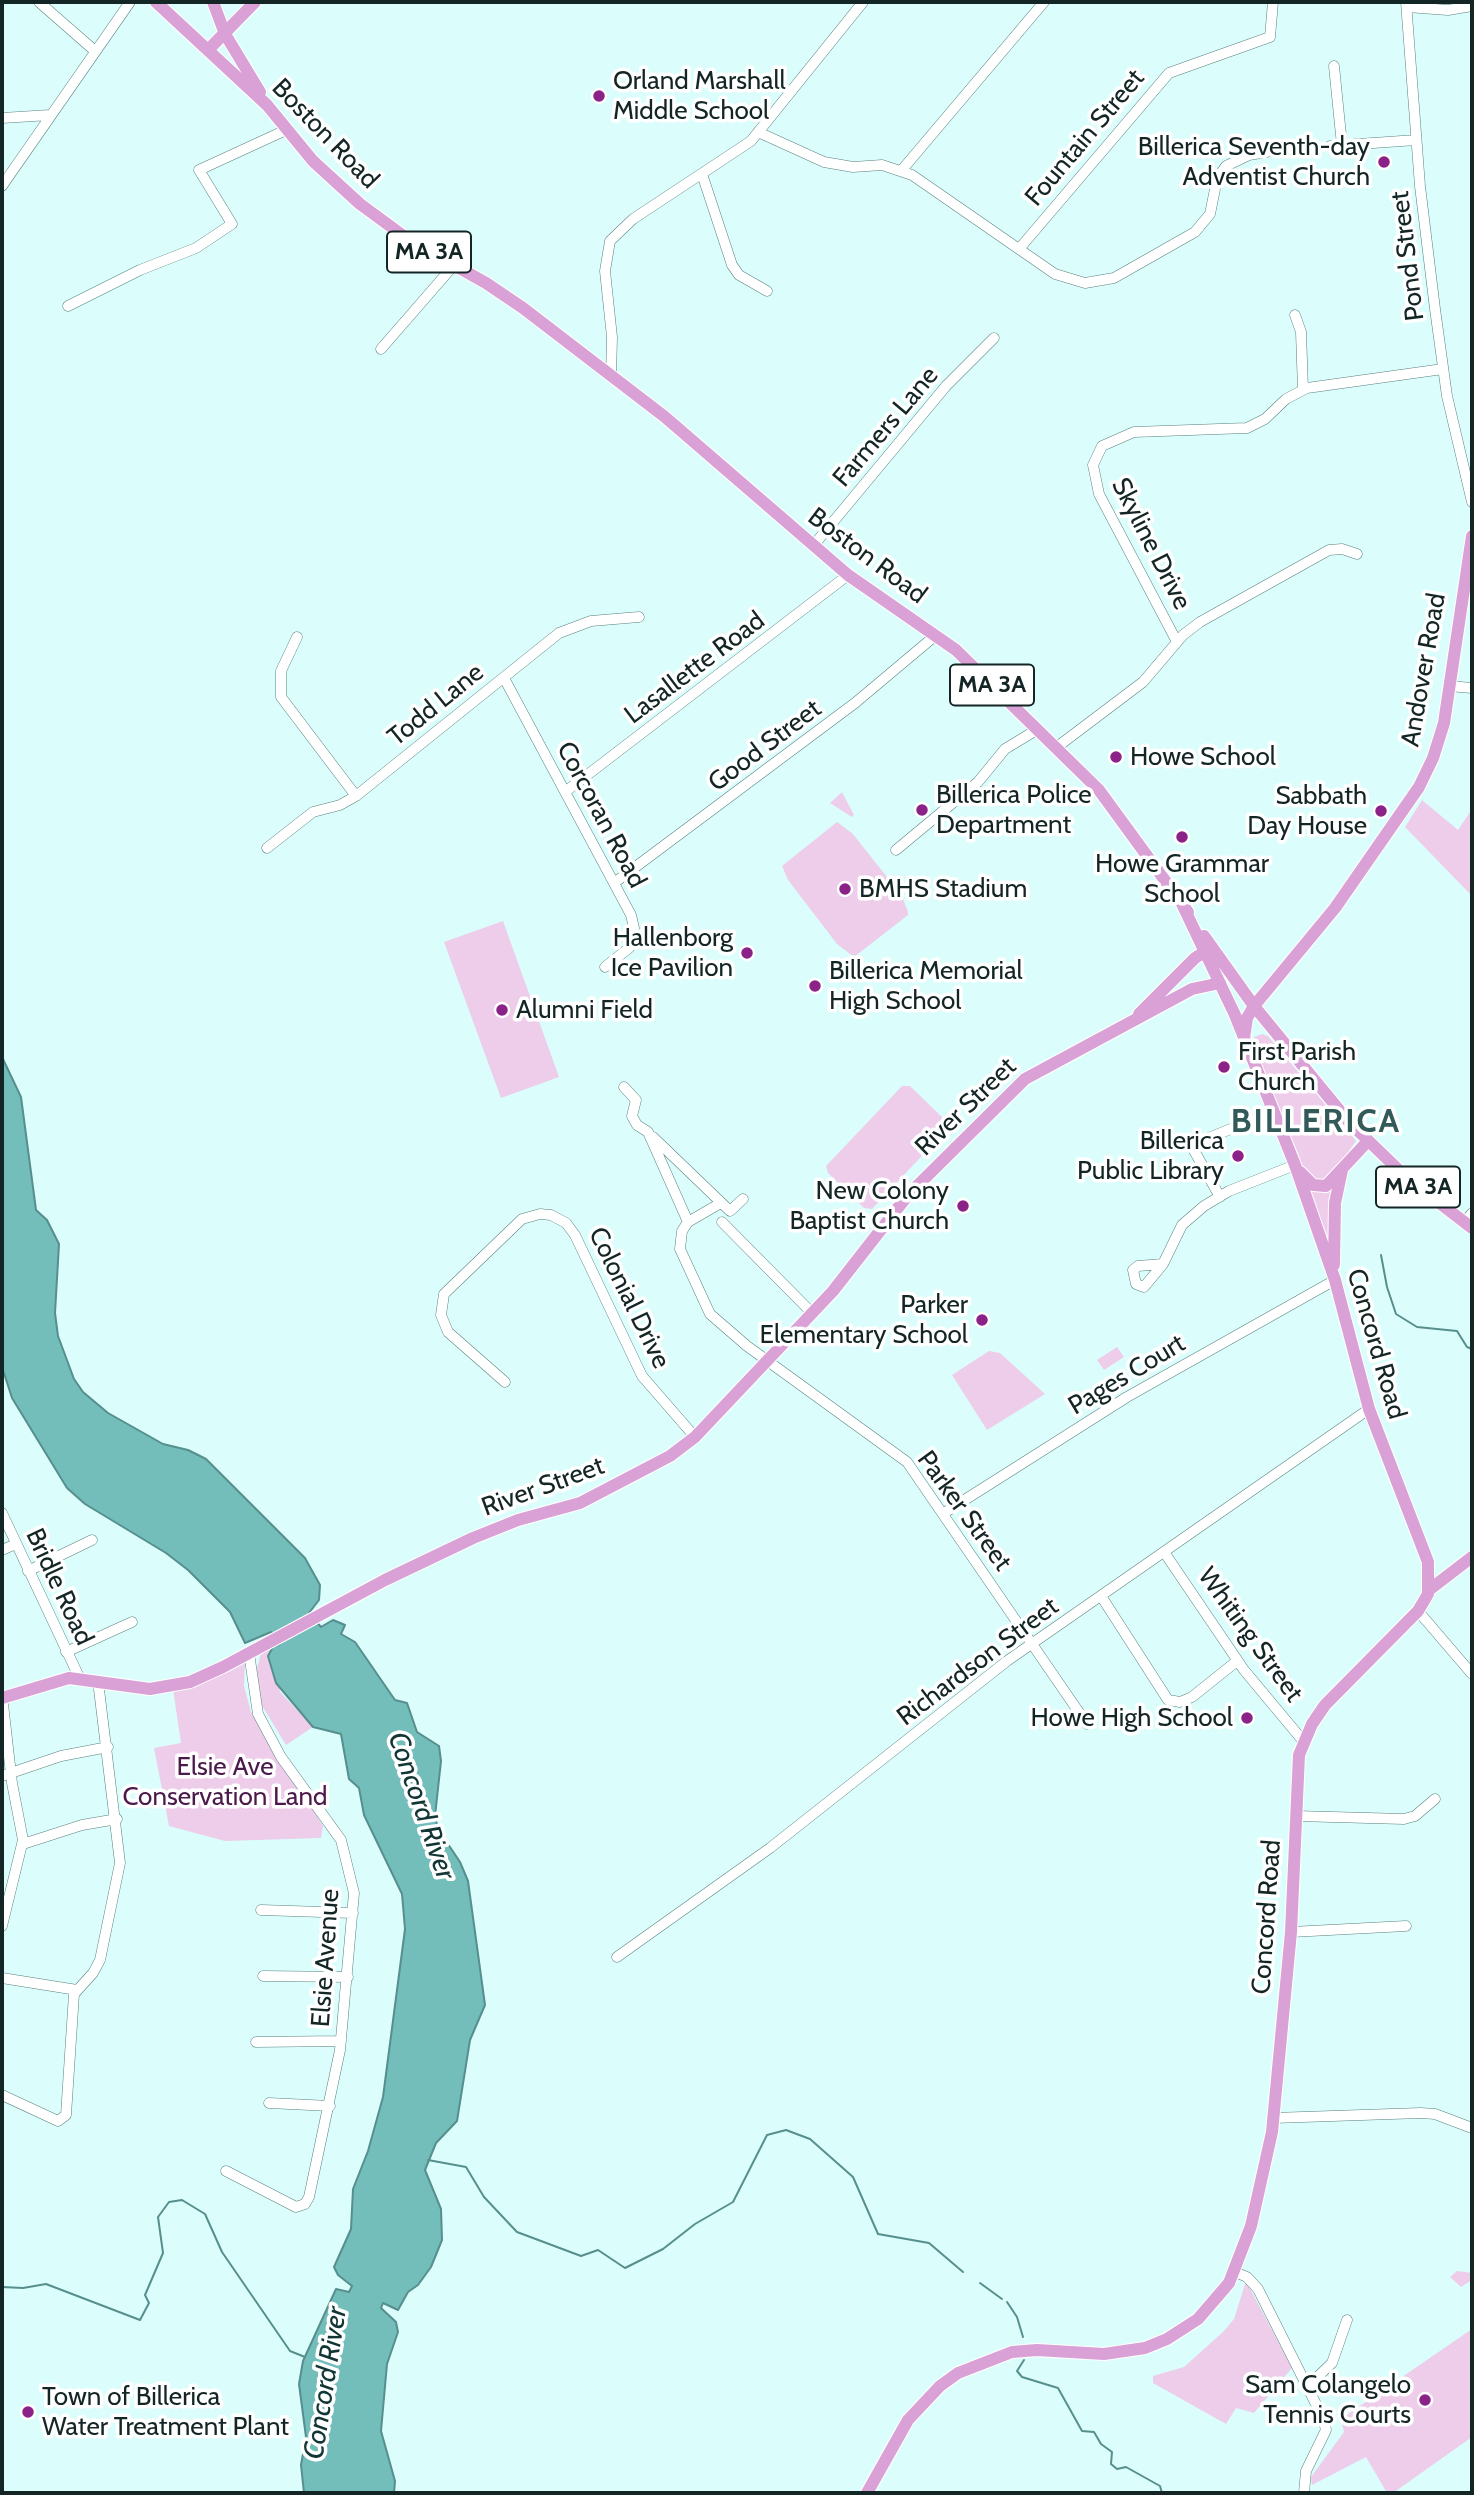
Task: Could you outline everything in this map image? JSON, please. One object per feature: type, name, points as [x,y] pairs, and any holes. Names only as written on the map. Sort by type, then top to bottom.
[{"type":"main road","name":"Boston Road","points":[[156,2],[267,105],[286,130],[362,206],[409,240],[523,308],[665,417],[848,575],[956,650],[1098,790],[1183,906],[1209,949],[1272,1030],[1367,1141],[1406,1178],[1470,1221]]},
{"type":"main road","points":[[208,51],[255,2]]},
{"type":"main road","points":[[215,7],[225,16],[242,15]]},
{"type":"main road","points":[[215,7],[225,34],[267,105]]},
{"type":"main road","name":"Andover Road","points":[[1254,1006],[1309,943],[1419,787],[1439,744],[1467,597],[1472,536]]},
{"type":"main road","name":"Concord Road","points":[[867,2493],[908,2420],[940,2386],[958,2373],[1012,2352],[1037,2350],[1114,2354],[1156,2344],[1198,2319],[1215,2302],[1235,2272],[1261,2190],[1273,2118],[1291,1933],[1296,1778],[1304,1742],[1325,1705],[1418,1611],[1429,1590],[1428,1562],[1368,1409],[1335,1280],[1295,1165],[1220,983],[1209,949]]},
{"type":"main road","name":"River Street","points":[[1125,1027],[1209,949]]},
{"type":"main road","name":"River Street","points":[[2,1697],[58,1680],[80,1679],[141,1689],[168,1688],[203,1676],[276,1640],[385,1580],[482,1534],[580,1503],[670,1456],[695,1437],[844,1279],[908,1195],[1025,1079],[1192,989],[1220,983]]},
{"type":"main road","points":[[1244,1038],[1247,1018],[1254,1006]]},
{"type":"main road","points":[[1244,1038],[1258,1028],[1272,1030]]},
{"type":"main road","name":"MA 3A","points":[[1342,1170],[1367,1141]]},
{"type":"main road","name":"Concord Road","points":[[1295,1165],[1309,1182],[1318,1187],[1326,1186],[1342,1170]]},
{"type":"main road","points":[[1335,1280],[1335,1203],[1342,1170]]},
{"type":"main road","points":[[1429,1590],[1472,1557]]},
{"type":"street","points":[[39,2],[95,51]]},
{"type":"street","points":[[2,186],[130,2]]},
{"type":"street","points":[[611,376],[612,337],[605,271],[610,241],[633,219],[738,150],[758,132],[863,2]]},
{"type":"street","points":[[901,171],[1044,2]]},
{"type":"street","name":"Fountain Street","points":[[1019,249],[1169,73],[1270,37],[1273,2]]},
{"type":"street","points":[[1406,5],[1448,10],[1472,6]]},
{"type":"street","name":"Pond Street","points":[[1406,5],[1416,140],[1443,369],[1472,502]]},
{"type":"street","points":[[1334,66],[1342,145]]},
{"type":"street","points":[[2,118],[50,116]]},
{"type":"street","points":[[68,306],[140,270],[196,248],[232,224],[199,170],[286,130]]},
{"type":"street","points":[[758,132],[824,162],[853,167],[883,165],[919,179],[1055,274],[1076,282],[1103,282],[1114,278],[1195,232],[1205,222],[1213,204],[1217,179],[1226,166],[1249,155],[1267,152]]},
{"type":"street","points":[[1330,146],[1416,140]]},
{"type":"street","points":[[702,174],[732,265],[739,275],[766,291]]},
{"type":"street","points":[[381,349],[454,265]]},
{"type":"street","points":[[1295,315],[1301,332],[1303,390]]},
{"type":"street","name":"Farmers Lane","points":[[813,546],[946,386],[994,338]]},
{"type":"street","name":"Skyline Drive","points":[[1177,642],[1099,494],[1093,474],[1095,457],[1109,440],[1134,432],[1250,427],[1303,390],[1443,369]]},
{"type":"street","points":[[1056,747],[1143,682],[1177,642],[1200,622],[1329,550],[1342,549],[1357,554]]},
{"type":"street","name":"Lasallette Road","points":[[565,792],[848,575]]},
{"type":"street","name":"Todd Lane","points":[[267,848],[313,812],[342,805],[356,796],[572,626],[598,620],[639,617]]},
{"type":"street","name":"Good Street","points":[[614,883],[845,711],[936,635]]},
{"type":"street","points":[[297,637],[279,675],[282,699],[356,796]]},
{"type":"street","name":"Corcoran Road","points":[[503,678],[631,915],[634,928],[629,948],[605,967]]},
{"type":"street","points":[[1449,687],[1472,688]]},
{"type":"street","points":[[896,850],[978,782],[1005,749],[1038,729]]},
{"type":"street","points":[[624,1087],[636,1100],[632,1116],[637,1125],[648,1132],[719,1203],[730,1211],[743,1199]]},
{"type":"street","points":[[1220,1197],[1191,1145],[1273,1112]]},
{"type":"street","points":[[648,1132],[688,1222],[719,1203]]},
{"type":"street","points":[[1163,1264],[1182,1225],[1220,1197],[1295,1165]]},
{"type":"street","points":[[668,1178],[684,1168]]},
{"type":"street","name":"Colonial Drive","points":[[505,1382],[448,1332],[441,1315],[444,1294],[522,1219],[540,1213],[551,1215],[566,1223],[575,1235],[642,1376],[695,1437]]},
{"type":"street","name":"Parker Street","points":[[688,1222],[682,1231],[680,1249],[710,1314],[724,1328],[907,1462],[1087,1724]]},
{"type":"street","points":[[722,1222],[812,1313]]},
{"type":"street","name":"Pages Court","points":[[944,1513],[1127,1397],[1335,1280]]},
{"type":"street","name":"Richardson Street","points":[[617,1957],[770,1848],[1032,1644],[1368,1409]]},
{"type":"street","name":"Bridle Road","points":[[2,1513],[80,1679]]},
{"type":"street","points":[[28,1571],[92,1540]]},
{"type":"street","points":[[2,1550],[16,1544]]},
{"type":"street","name":"Whiting Street","points":[[1164,1552],[1237,1661],[1304,1742]]},
{"type":"street","points":[[1101,1596],[1163,1695],[1173,1701],[1180,1702],[1192,1697],[1237,1661]]},
{"type":"street","points":[[1418,1611],[1472,1674]]},
{"type":"street","points":[[66,1651],[132,1622]]},
{"type":"street","name":"Elsie Avenue","points":[[226,2171],[296,2207],[305,2204],[311,2190],[330,2106],[341,2041],[353,1913],[352,1875],[341,1840],[281,1757],[265,1728],[256,1704],[249,1653]]},
{"type":"street","points":[[2,2095],[58,2121],[67,2113],[73,2055],[73,2000],[77,1990],[95,1969],[106,1935],[120,1863],[117,1819],[98,1681]]},
{"type":"street","points":[[2,1697],[6,1774],[23,1844],[2,1926]]},
{"type":"street","points":[[6,1774],[69,1754],[108,1747]]},
{"type":"street","points":[[1296,1816],[1404,1819],[1415,1815],[1435,1799]]},
{"type":"street","points":[[23,1844],[82,1825],[117,1819]]},
{"type":"street","points":[[261,1910],[353,1913]]},
{"type":"street","points":[[1291,1933],[1406,1927]]},
{"type":"street","points":[[263,1976],[348,1977]]},
{"type":"street","points":[[2,1979],[77,1990]]},
{"type":"street","points":[[256,2042],[341,2041]]},
{"type":"street","points":[[269,2103],[330,2106]]},
{"type":"street","points":[[1273,2118],[1421,2113],[1435,2114],[1472,2128]]},
{"type":"street","points":[[1235,2272],[1247,2277],[1258,2289],[1324,2418],[1325,2430],[1306,2471],[1304,2493]]},
{"type":"street","points":[[1308,2386],[1332,2363],[1347,2319]]},
{"type":"green space","points":[[842,792],[854,815],[852,817],[830,803]]},
{"type":"green space","points":[[1422,800],[1458,830],[1472,809],[1472,896],[1405,827]]},
{"type":"green space","name":"BMHS Stadium","points":[[837,822],[853,834],[902,896],[908,912],[908,915],[854,957],[837,944],[788,880],[782,866]]},
{"type":"green space","name":"Alumni Field","points":[[503,921],[559,1077],[501,1098],[444,942]]},
{"type":"green space","points":[[1262,1034],[1268,1036],[1356,1141],[1331,1177],[1328,1243],[1298,1153],[1253,1047],[1254,1037]]},
{"type":"green space","points":[[902,1086],[910,1086],[946,1121],[948,1128],[872,1209],[864,1208],[828,1173],[826,1166]]},
{"type":"green space","points":[[1117,1347],[1124,1357],[1104,1370],[1097,1360]]},
{"type":"green space","points":[[989,1351],[1000,1353],[1045,1394],[987,1430],[952,1375]]},
{"type":"green space","name":"Elsie Ave Conservation Land","points":[[273,1647],[280,1692],[313,1727],[286,1745],[261,1704],[256,1672],[261,1653]]},
{"type":"green space","name":"Elsie Ave Conservation Land","points":[[245,1662],[244,1686],[251,1712],[323,1826],[321,1838],[225,1841],[169,1826],[154,1748],[181,1743],[173,1689]]},
{"type":"green space","points":[[1457,2271],[1472,2273],[1472,2280],[1461,2287],[1450,2277]]},
{"type":"green space","points":[[1246,2281],[1292,2368],[1254,2413],[1236,2408],[1226,2424],[1153,2383],[1153,2376],[1184,2367],[1224,2331],[1234,2319]]},
{"type":"green space","points":[[1472,2329],[1472,2437],[1393,2493],[1387,2493],[1366,2457],[1312,2485],[1311,2477],[1344,2432],[1341,2419]]},
{"type":"water","name":"Concord River","points":[[2,1057],[21,1097],[36,1210],[47,1220],[59,1244],[55,1313],[58,1336],[74,1379],[83,1392],[108,1413],[163,1444],[188,1450],[206,1459],[305,1558],[320,1585],[319,1600],[309,1613],[321,1627],[333,1620],[345,1625],[341,1634],[355,1642],[395,1700],[407,1703],[417,1732],[439,1746],[441,1761],[435,1816],[438,1829],[460,1862],[468,1881],[485,2005],[470,2040],[457,2121],[436,2143],[425,2170],[441,2209],[442,2240],[431,2267],[418,2285],[408,2292],[398,2310],[383,2303],[381,2308],[396,2322],[398,2332],[387,2364],[381,2431],[395,2481],[394,2493],[304,2493],[301,2465],[306,2437],[299,2384],[303,2361],[336,2289],[349,2292],[352,2286],[338,2275],[334,2267],[351,2229],[353,2189],[368,2151],[383,2097],[405,1929],[402,1894],[364,1815],[359,1788],[349,1779],[341,1734],[313,1727],[276,1683],[268,1656],[273,1647],[280,1644],[271,1632],[245,1643],[230,1612],[188,1570],[166,1553],[85,1504],[67,1488],[12,1398],[2,1367]]},
{"type":"waterway","points":[[1381,1255],[1396,1314],[1417,1327],[1457,1331],[1467,1347],[1472,1349]]},
{"type":"waterway","points":[[428,2160],[466,2167],[484,2197],[517,2232],[581,2256],[598,2250],[625,2268],[663,2249],[695,2224],[733,2202],[767,2135],[786,2130],[810,2139],[853,2177],[878,2234],[929,2243],[963,2272]]},
{"type":"waterway","name":"Concord River","points":[[2,2287],[23,2288],[46,2284],[140,2320],[149,2303],[145,2295],[163,2253],[158,2217],[169,2202],[182,2200],[205,2214],[222,2252],[290,2351],[305,2357]]},
{"type":"waterway","points":[[980,2283],[1002,2299]]},
{"type":"waterway","points":[[1007,2302],[1017,2317],[1023,2337]]},
{"type":"waterway","points":[[1024,2360],[1017,2371],[1022,2377],[1058,2388],[1082,2431],[1094,2432],[1101,2444],[1112,2452],[1111,2464],[1117,2469],[1126,2467],[1160,2486],[1162,2493]]},
{"type":"place","name":"Orland Marshall Middle School","points":[[599,96]]},
{"type":"place","name":"Billerica Seventh-day Adventist Church","points":[[1384,162]]},
{"type":"place","name":"Howe School","points":[[1116,757]]},
{"type":"place","name":"Billerica Police Department","points":[[922,810]]},
{"type":"place","name":"Sabbath Day House","points":[[1381,811]]},
{"type":"place","name":"Howe Grammar School","points":[[1182,837]]},
{"type":"place","name":"BMHS Stadium","points":[[845,889]]},
{"type":"place","name":"Hallenborg Ice Pavilion","points":[[747,953]]},
{"type":"place","name":"Billerica Memorial High School","points":[[815,986]]},
{"type":"place","name":"Alumni Field","points":[[502,1010]]},
{"type":"place","name":"First Parish Church","points":[[1224,1067]]},
{"type":"place","name":"Billerica Public Library","points":[[1238,1156]]},
{"type":"place","name":"New Colony Baptist Church","points":[[963,1206]]},
{"type":"place","name":"Parker Elementary School","points":[[982,1320]]},
{"type":"place","name":"Howe High School","points":[[1247,1718]]},
{"type":"place","name":"Sam Colangelo Tennis Courts","points":[[1425,2400]]},
{"type":"place","name":"Town of Billerica Water Treatment Plant","points":[[28,2412]]},
{"type":"district","name":"BILLERICA","points":[[1316,1122]]}]
